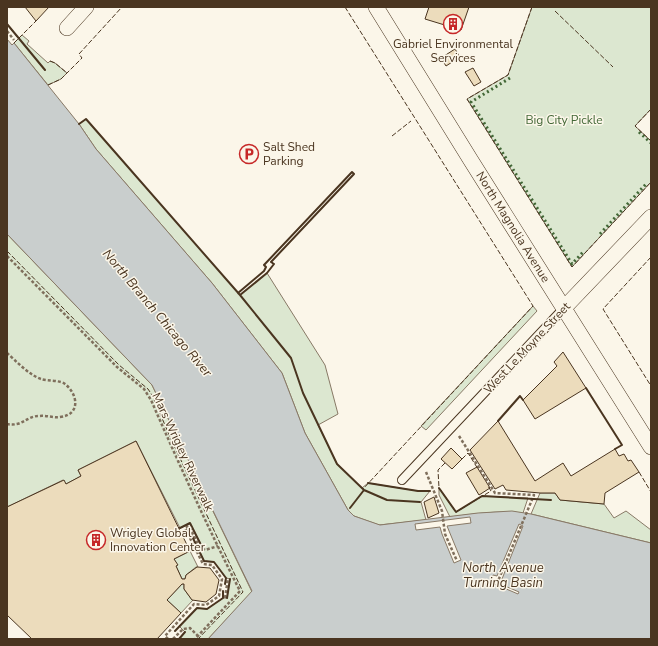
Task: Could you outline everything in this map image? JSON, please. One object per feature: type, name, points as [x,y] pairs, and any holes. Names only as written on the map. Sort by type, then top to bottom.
[{"type":"street","points":[[67,28],[86,7]]},
{"type":"street","name":"North Magnolia Avenue","points":[[376,7],[651,447]]},
{"type":"street","name":"West Le Moyne Street","points":[[564,308],[651,217]]},
{"type":"lane","name":"West Le Moyne Street","points":[[402,480],[564,308]]},
{"type":"path","points":[[7,31],[14,40]]},
{"type":"path","name":"Mars Wrigley Riverwalk","points":[[7,256],[117,367],[144,389],[151,400],[185,477],[240,591],[195,639]]},
{"type":"path","points":[[7,353],[39,378],[63,382],[70,389],[75,398],[75,405],[74,411],[63,417],[54,418],[38,415],[18,424],[7,424]]},
{"type":"path","points":[[453,426],[495,493],[534,495],[498,582]]},
{"type":"path","points":[[421,460],[442,511],[445,534],[457,561]]},
{"type":"path","points":[[168,639],[165,636],[194,604],[206,605],[219,596],[222,579],[212,566],[203,564],[185,528],[189,526],[199,546],[206,550],[218,546]]},
{"type":"path","points":[[225,598],[228,578]]},
{"type":"path","points":[[220,587],[227,588]]},
{"type":"path","points":[[173,639],[182,629],[190,628],[198,636]]},
{"type":"green space","name":"Big City Pickle","points":[[532,7],[651,7],[651,109],[635,126],[651,141],[651,182],[572,267],[467,99],[508,75]]},
{"type":"green space","points":[[22,35],[29,41],[27,44],[48,63],[50,61],[55,63],[67,73],[61,79],[48,85],[14,43]]},
{"type":"green space","points":[[86,119],[240,295],[267,273],[325,365],[338,414],[318,425],[337,464],[362,488],[368,483],[418,491],[430,491],[421,502],[426,520],[379,525],[354,516],[348,510],[305,433],[282,373],[212,283],[96,149],[79,124]]},
{"type":"green space","points":[[7,234],[152,385],[252,592],[208,639],[179,639],[185,632],[179,626],[197,608],[207,609],[223,598],[227,598],[230,579],[226,578],[214,562],[204,561],[197,547],[201,544],[190,524],[180,528],[136,441],[78,470],[81,476],[66,484],[63,480],[7,507]]},
{"type":"green space","points":[[533,306],[537,311],[426,430],[421,426]]},
{"type":"green space","points":[[439,488],[456,512],[482,496],[528,498],[523,513],[496,512],[450,517],[439,495]]},
{"type":"green space","points":[[540,493],[555,493],[560,500],[604,504],[614,518],[626,511],[651,530],[651,543],[531,514]]},
{"type":"green space","points":[[190,551],[198,567],[186,575],[185,579],[182,579],[174,559]]},
{"type":"green space","points":[[182,584],[184,584],[184,589],[193,600],[181,613],[167,600]]},
{"type":"water","points":[[7,39],[12,45],[14,43],[79,124],[96,149],[212,283],[282,373],[305,433],[348,510],[354,516],[380,525],[478,513],[512,511],[531,514],[651,543],[651,639],[208,639],[252,591],[152,385],[7,234]]},
{"type":"pier","points":[[470,517],[471,523],[447,526],[461,560],[454,563],[440,527],[416,530],[415,524]]},
{"type":"pier","points":[[519,524],[523,526],[502,579],[507,581],[505,586],[519,592],[518,594],[490,582],[493,575],[497,576]]},
{"type":"building","points":[[25,7],[49,7],[36,21]]},
{"type":"building","name":"Gabriel Environmental Services","points":[[429,7],[469,7],[461,30],[425,19]]},
{"type":"building","points":[[455,49],[460,57],[446,66],[441,58]]},
{"type":"building","points":[[473,68],[481,82],[474,86],[465,72]]},
{"type":"building","points":[[563,352],[586,388],[535,419],[523,400],[557,366],[554,362]]},
{"type":"building","points":[[498,421],[535,481],[563,463],[571,476],[615,449],[619,456],[624,454],[628,461],[631,460],[639,472],[605,493],[604,504],[560,500],[555,493],[506,490],[503,485],[495,489],[470,450]]},
{"type":"building","name":"Wrigley Global Innovation Center","points":[[136,441],[190,551],[174,559],[178,565],[176,566],[182,579],[185,579],[186,575],[197,567],[210,568],[219,580],[216,594],[206,602],[192,600],[184,589],[184,584],[182,584],[167,600],[181,613],[157,639],[32,639],[7,615],[7,507],[64,480],[66,484],[81,476],[78,470]]},
{"type":"building","points":[[451,448],[462,459],[452,469],[441,459]]},
{"type":"building","points":[[477,467],[490,488],[479,495],[466,473]]},
{"type":"building","points":[[434,497],[439,513],[428,518],[424,502]]},
{"type":"hedge","points":[[510,78],[471,102],[572,264],[584,251]]},
{"type":"hedge","points":[[639,132],[651,143]]},
{"type":"hedge","points":[[600,234],[646,184]]},
{"type":"fence","points":[[48,85],[61,79],[82,58],[79,54],[122,7]]},
{"type":"fence","points":[[345,7],[533,306],[363,489]]},
{"type":"fence","points":[[532,7],[508,75],[467,99],[572,267],[651,182]]},
{"type":"fence","points":[[555,11],[613,67]]},
{"type":"fence","points":[[14,43],[36,21]]},
{"type":"fence","points":[[7,24],[19,39]]},
{"type":"fence","points":[[50,61],[55,63],[67,73]]},
{"type":"fence","points":[[651,109],[635,126],[651,141]]},
{"type":"fence","points":[[392,136],[411,121]]},
{"type":"fence","points":[[7,251],[119,365],[148,389],[152,395],[171,439],[243,592],[198,639]]},
{"type":"fence","points":[[651,257],[603,309],[651,386]]},
{"type":"fence","points":[[462,459],[468,453],[478,469]]},
{"type":"fence","points":[[445,463],[438,470],[439,488],[456,512],[491,491],[488,486]]},
{"type":"fence","points":[[639,472],[651,492]]},
{"type":"wall","points":[[7,24],[45,70]]},
{"type":"wall","points":[[79,124],[86,119],[240,295],[291,358],[303,393],[337,464],[364,490]]},
{"type":"wall","points":[[352,172],[354,174],[271,262],[274,264],[267,273],[240,295],[238,293],[264,271],[266,267],[264,265],[352,172]]},
{"type":"wall","points":[[586,388],[622,445],[615,449]]},
{"type":"wall","points":[[498,421],[520,396],[523,400]]},
{"type":"wall","points":[[368,483],[418,491],[430,491]]},
{"type":"wall","points":[[439,488],[456,512],[482,496],[551,500]]},
{"type":"wall","points":[[350,508],[364,490],[387,500],[420,502]]},
{"type":"wall","points":[[180,528],[190,523],[201,545]]},
{"type":"wall","points":[[189,530],[204,561],[214,562],[226,578],[225,584]]},
{"type":"wall","points":[[227,598],[230,579]]},
{"type":"wall","points":[[175,631],[197,608],[207,609],[223,598],[223,591]]},
{"type":"wall","points":[[179,639],[185,632]]},
{"type":"place","name":"Gabriel Environmental Services","points":[[453,24]]},
{"type":"place","name":"Salt Shed Parking","points":[[249,154]]},
{"type":"place","name":"Wrigley Global Innovation Center","points":[[96,540]]},
{"type":"water label","name":"North Branch Chicago River","points":[[157,313]]},
{"type":"water label","name":"North Avenue Turning Basin","points":[[503,576]]}]
